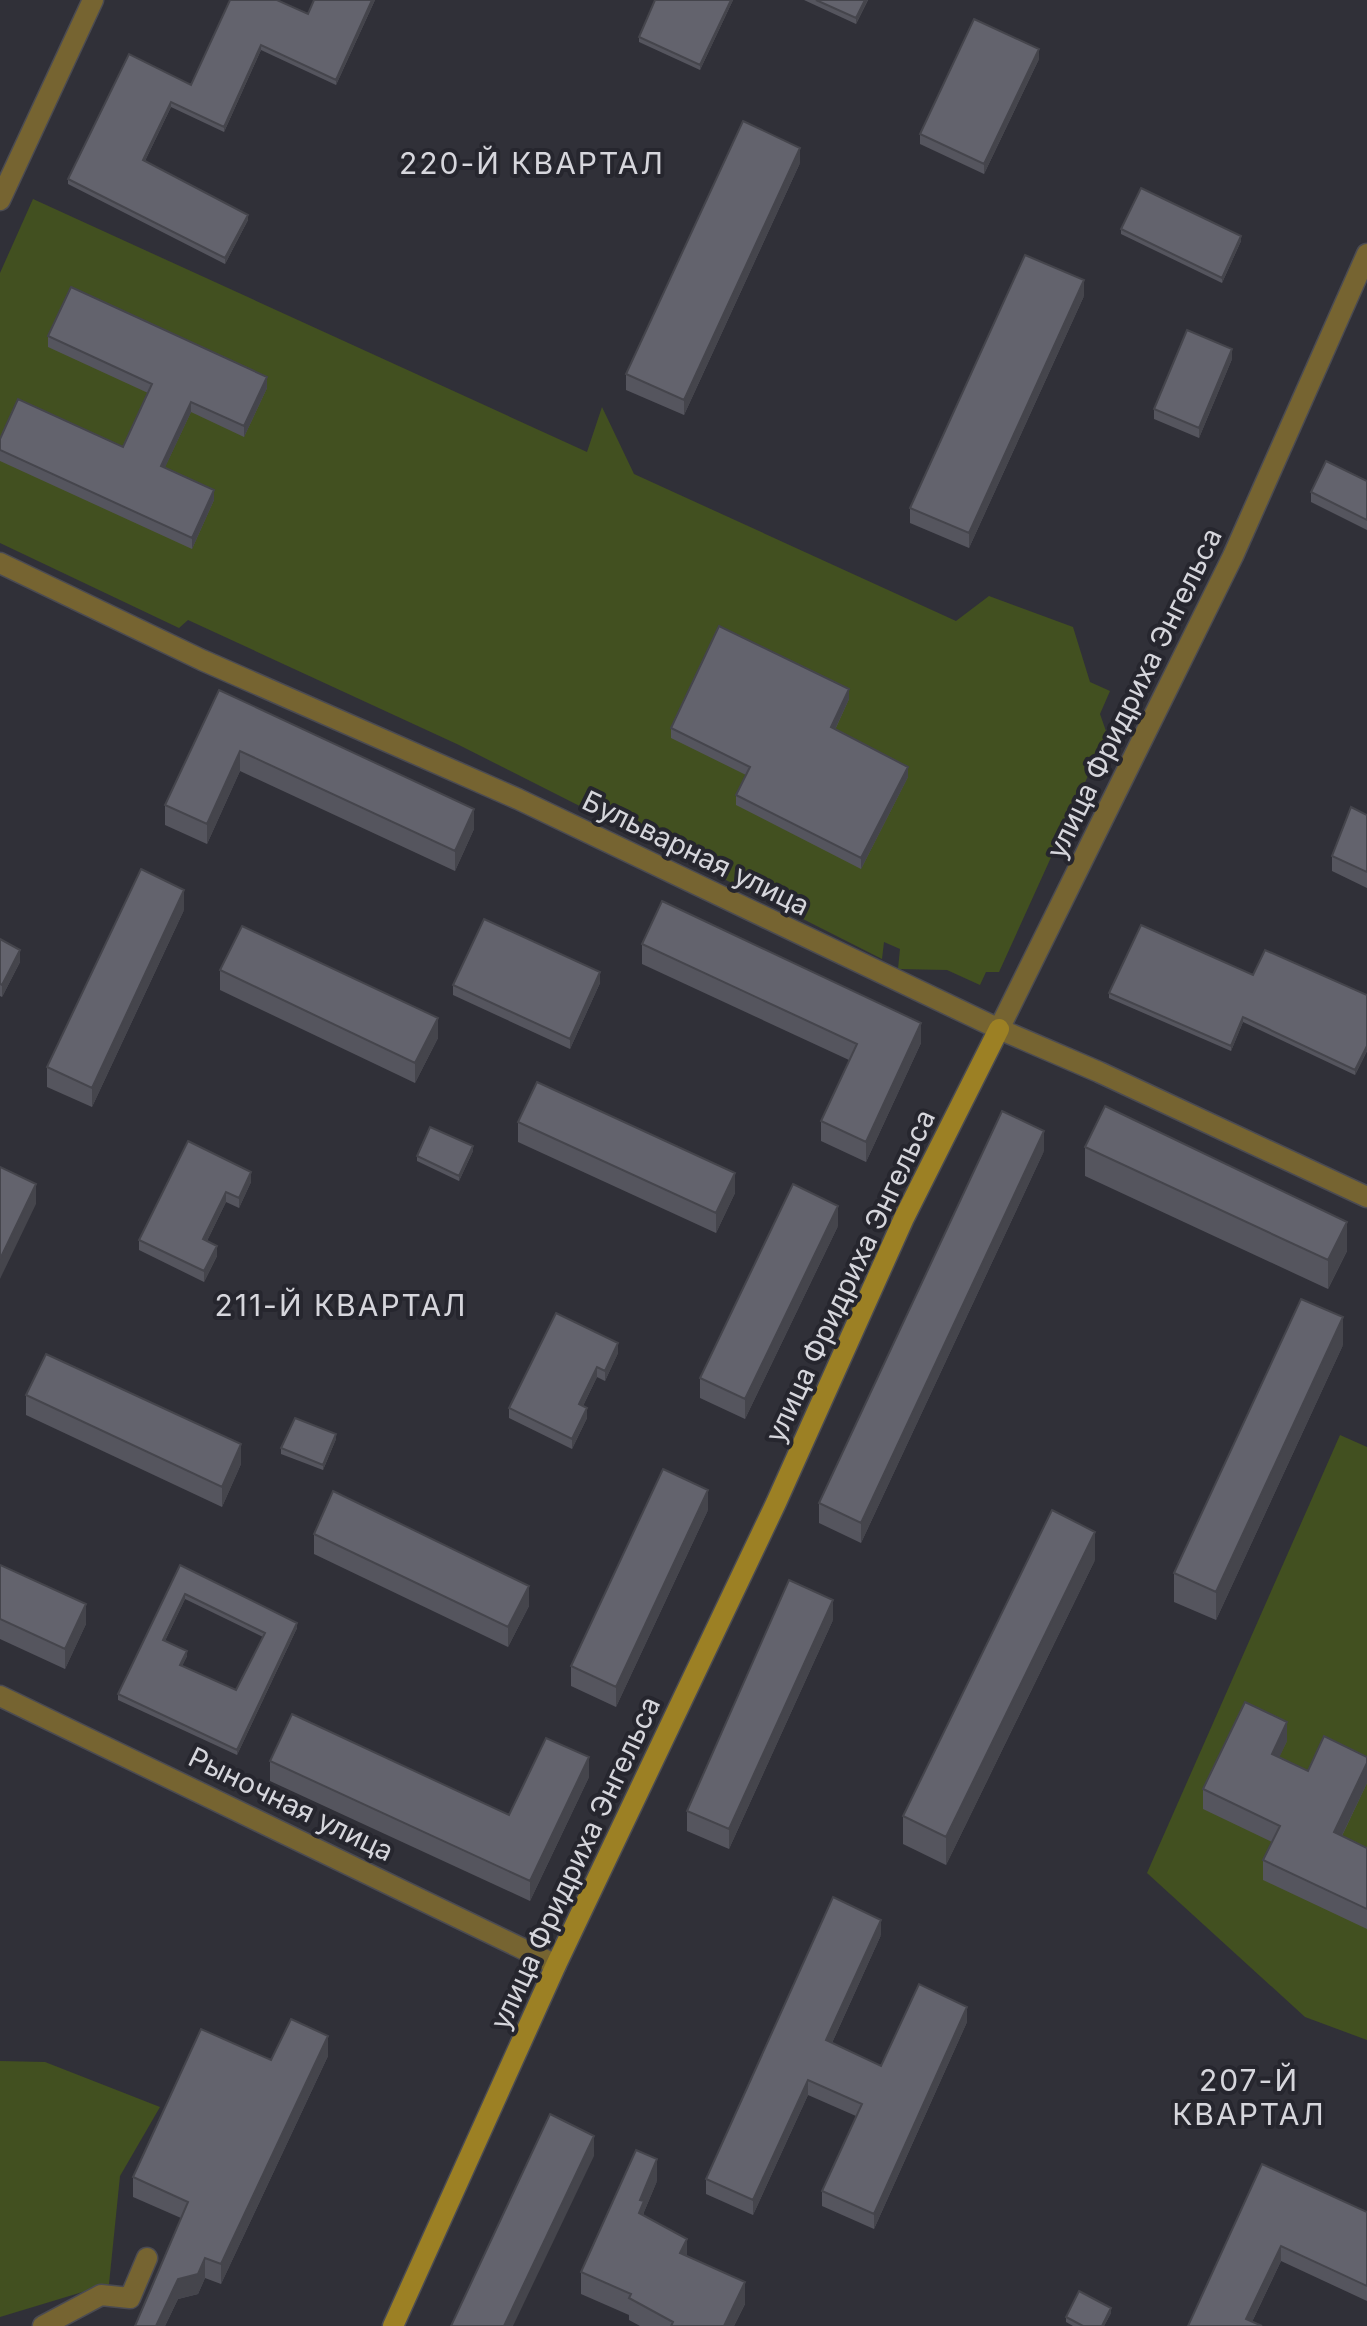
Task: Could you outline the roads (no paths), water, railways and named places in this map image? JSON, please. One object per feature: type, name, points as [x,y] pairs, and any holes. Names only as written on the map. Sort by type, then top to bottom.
[{"type":"street","points":[[0,200],[93,0]]},
{"type":"street","name":"улица Фридриха Энгельса","points":[[393,2326],[556,1965],[776,1503],[904,1218],[1233,556],[1367,254]]},
{"type":"street","name":"Бульварная улица","points":[[0,563],[202,660],[518,799],[999,1029],[1099,1072],[1367,1197]]},
{"type":"street","name":"Рыночная улица","points":[[0,1696],[556,1965]]},
{"type":"street","points":[[43,2326],[101,2295],[130,2298],[147,2258]]},
{"type":"district","name":"220-Й КВАРТАЛ","points":[[532,164]]},
{"type":"district","name":"211-Й КВАРТАЛ","points":[[341,1306]]},
{"type":"district","name":"207-Й КВАРТАЛ","points":[[1249,2098]]}]
